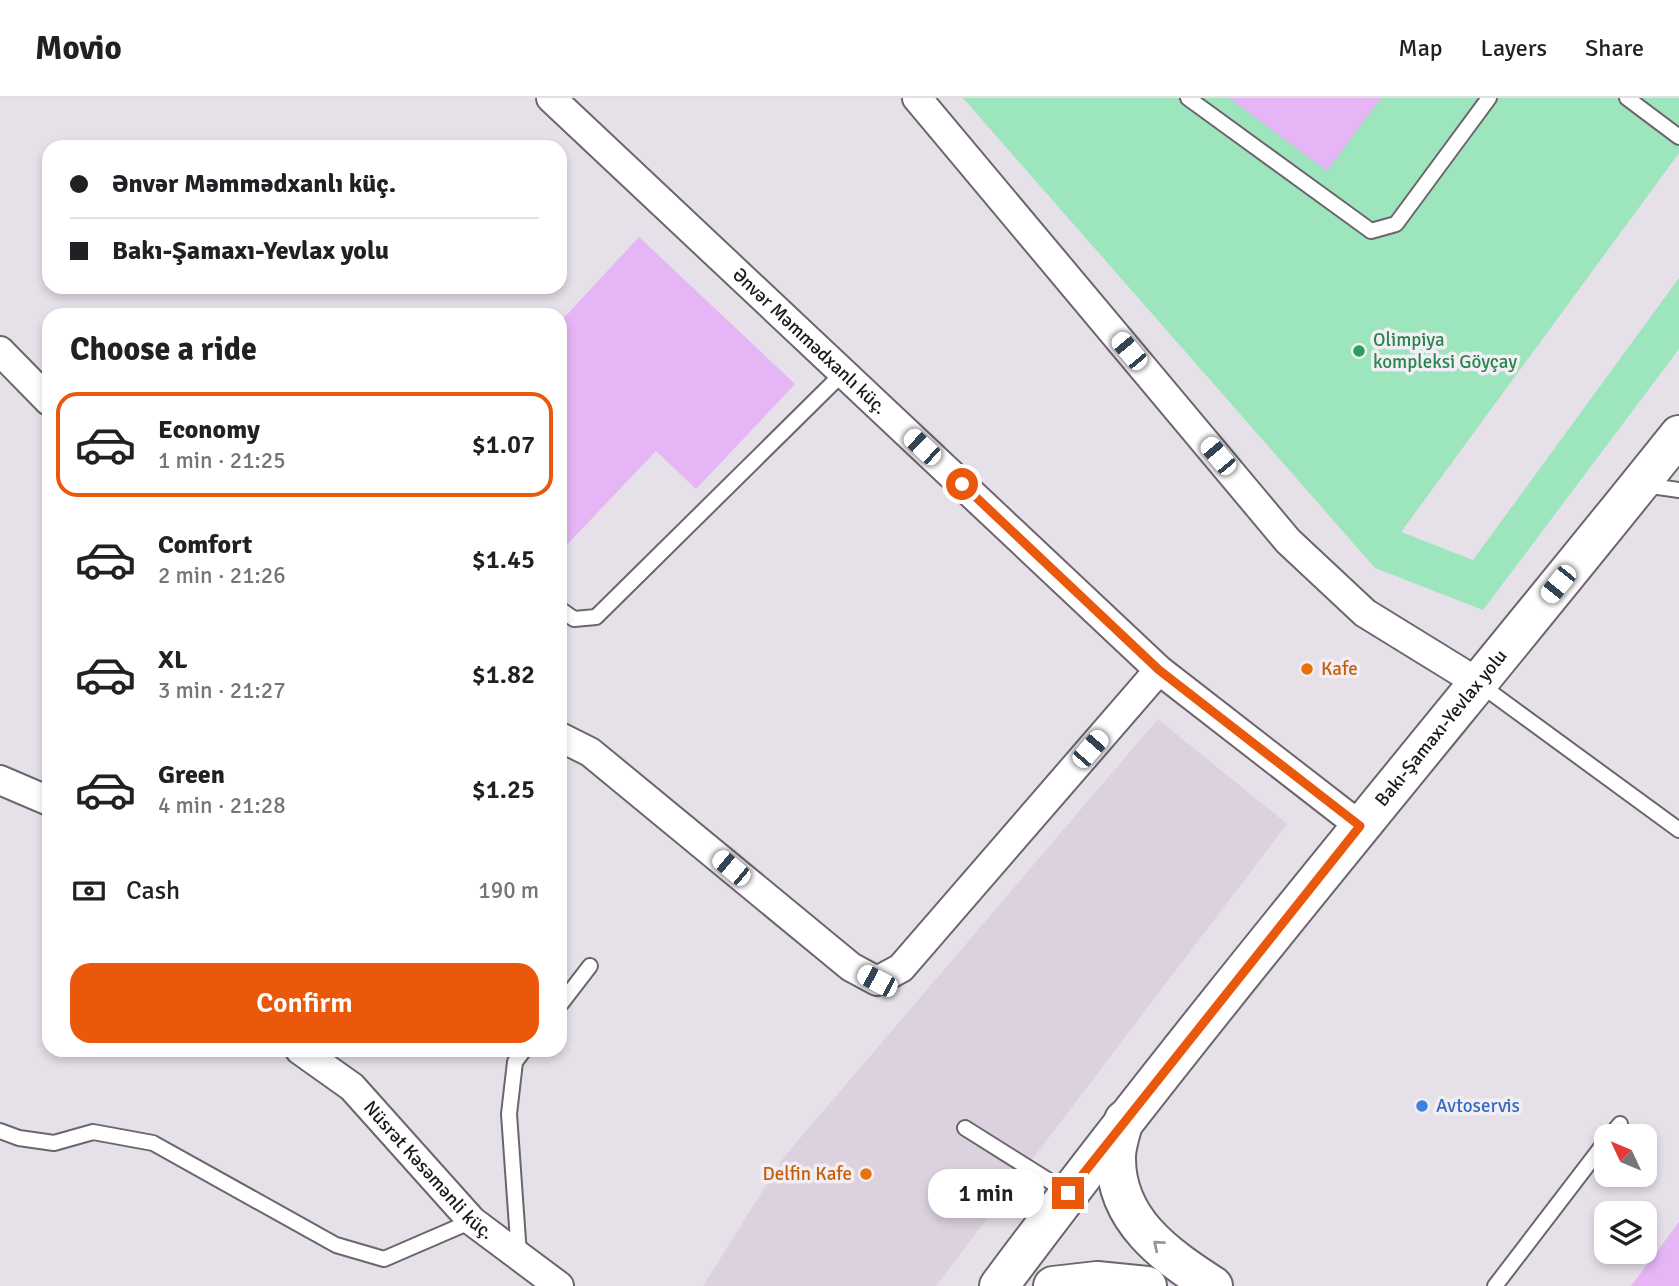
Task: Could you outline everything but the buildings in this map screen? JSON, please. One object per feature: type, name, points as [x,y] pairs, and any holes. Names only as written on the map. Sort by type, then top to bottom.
[{"type":"main road","name":"Bakı-Şamaxı-Yevlax yolu","points":[[999,1286],[1124,1120],[1679,435]]},
{"type":"main road","points":[[1124,1120],[1115,1155],[1118,1180],[1128,1211],[1150,1240],[1213,1286]]},
{"type":"main road","points":[[1053,1286],[1097,1281],[1147,1286]]},
{"type":"street","name":"Ənvər Məmmədxanlı küç.","points":[[551,98],[1159,670],[1360,826]]},
{"type":"street","points":[[917,98],[1288,541],[1365,613],[1477,682]]},
{"type":"street","points":[[0,351],[42,394]]},
{"type":"street","points":[[567,740],[590,752],[851,967],[877,981],[901,968],[1159,670]]},
{"type":"street","points":[[0,780],[42,798]]},
{"type":"street","name":"Nüsrət Kəsəmənli küç.","points":[[310,1057],[352,1087],[472,1221],[559,1286]]},
{"type":"lane","points":[[1188,98],[1371,231],[1396,224],[1489,98]]},
{"type":"lane","points":[[1626,98],[1679,137]]},
{"type":"lane","points":[[567,614],[574,619],[596,617],[843,373]]},
{"type":"lane","points":[[1639,485],[1679,490]]},
{"type":"lane","points":[[1477,682],[1679,830]]},
{"type":"lane","points":[[567,995],[590,966]]},
{"type":"lane","points":[[519,1057],[515,1062],[509,1114],[519,1257]]},
{"type":"lane","points":[[965,1128],[1068,1193]]},
{"type":"lane","points":[[0,1131],[19,1138],[54,1143],[93,1132],[153,1143],[336,1245],[384,1259],[472,1221]]},
{"type":"lane","points":[[1495,1286],[1594,1157]]},
{"type":"shaded area","points":[[1158,719],[1287,824],[936,1286],[703,1286],[784,1157]]},
{"type":"green space","name":"Olimpiya kompleksi Göyçay","points":[[963,98],[1679,98],[1679,153],[1401,532],[1473,560],[1679,278],[1679,349],[1483,610],[1375,568]]},
{"type":"place","name":"Olimpiya kompleksi Göyçay","points":[[1359,351]]},
{"type":"place","name":"Kafe","points":[[1307,669]]},
{"type":"place","name":"Avtoservis","points":[[1422,1106]]},
{"type":"place","name":"Delfin Kafe","points":[[866,1174]]},
{"type":"route","points":[[962,484],[1159,670],[1360,826],[1068,1193]]}]
